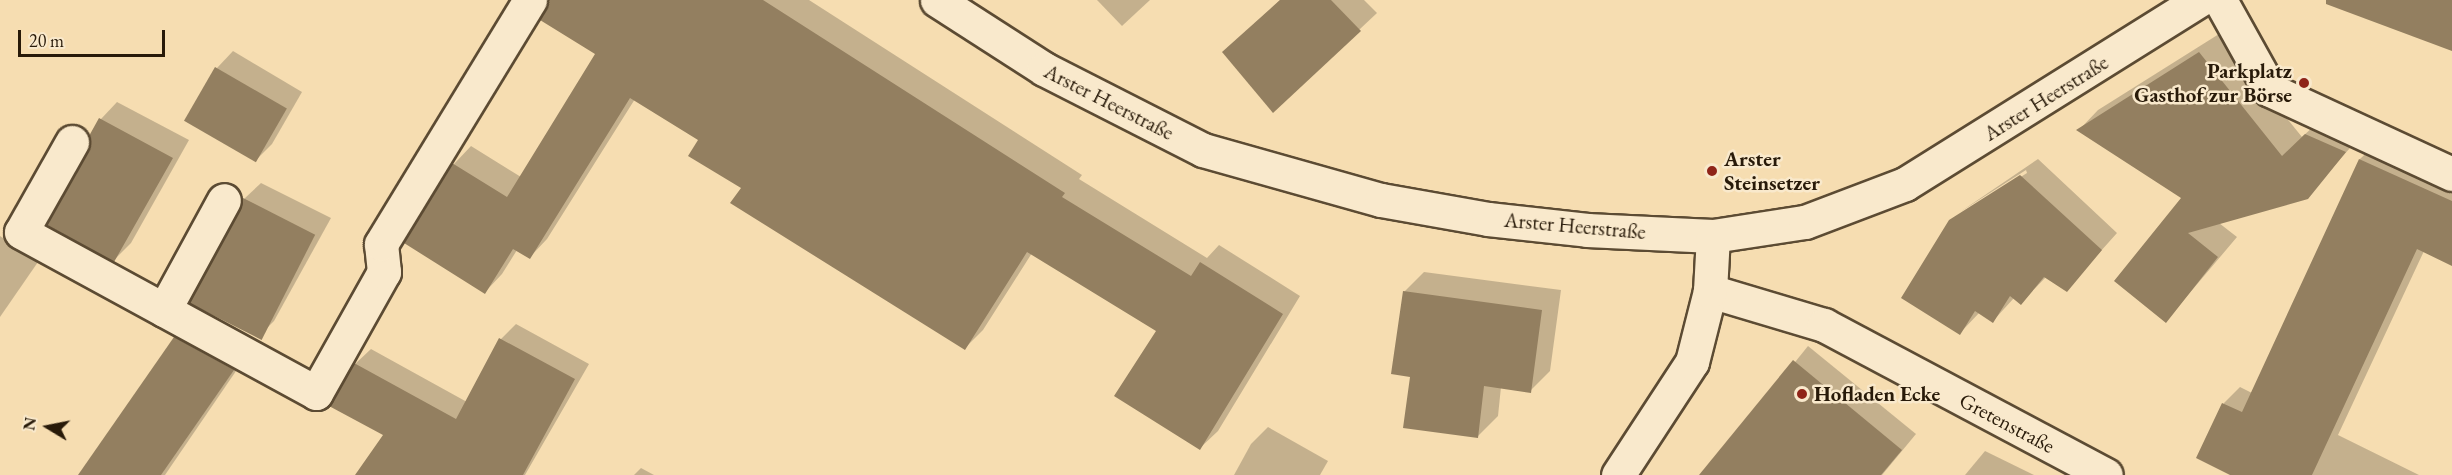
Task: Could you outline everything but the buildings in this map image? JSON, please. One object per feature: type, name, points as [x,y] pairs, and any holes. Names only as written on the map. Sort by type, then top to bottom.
[{"type":"street","points":[[72,142],[21,232],[316,393],[384,272],[381,244],[530,0]]},
{"type":"street","name":"Arster Heerstraße","points":[[937,0],[1044,69],[1203,150],[1381,200],[1478,217],[1587,230],[1713,236],[1805,222],[1905,184],[2200,0]]},
{"type":"street","points":[[2220,0],[2270,90],[2452,174]]},
{"type":"street","points":[[164,310],[224,200]]},
{"type":"street","points":[[1618,475],[1692,362],[1710,291],[1713,236]]},
{"type":"street","name":"Gretenstraße","points":[[1710,291],[1824,325],[2106,475]]},
{"type":"place","name":"Parkplatz Gasthof zur Börse","points":[[2304,83]]},
{"type":"place","name":"Arster Steinsetzer","points":[[1712,171]]},
{"type":"place","name":"Hofladen Ecke","points":[[1802,394]]}]
